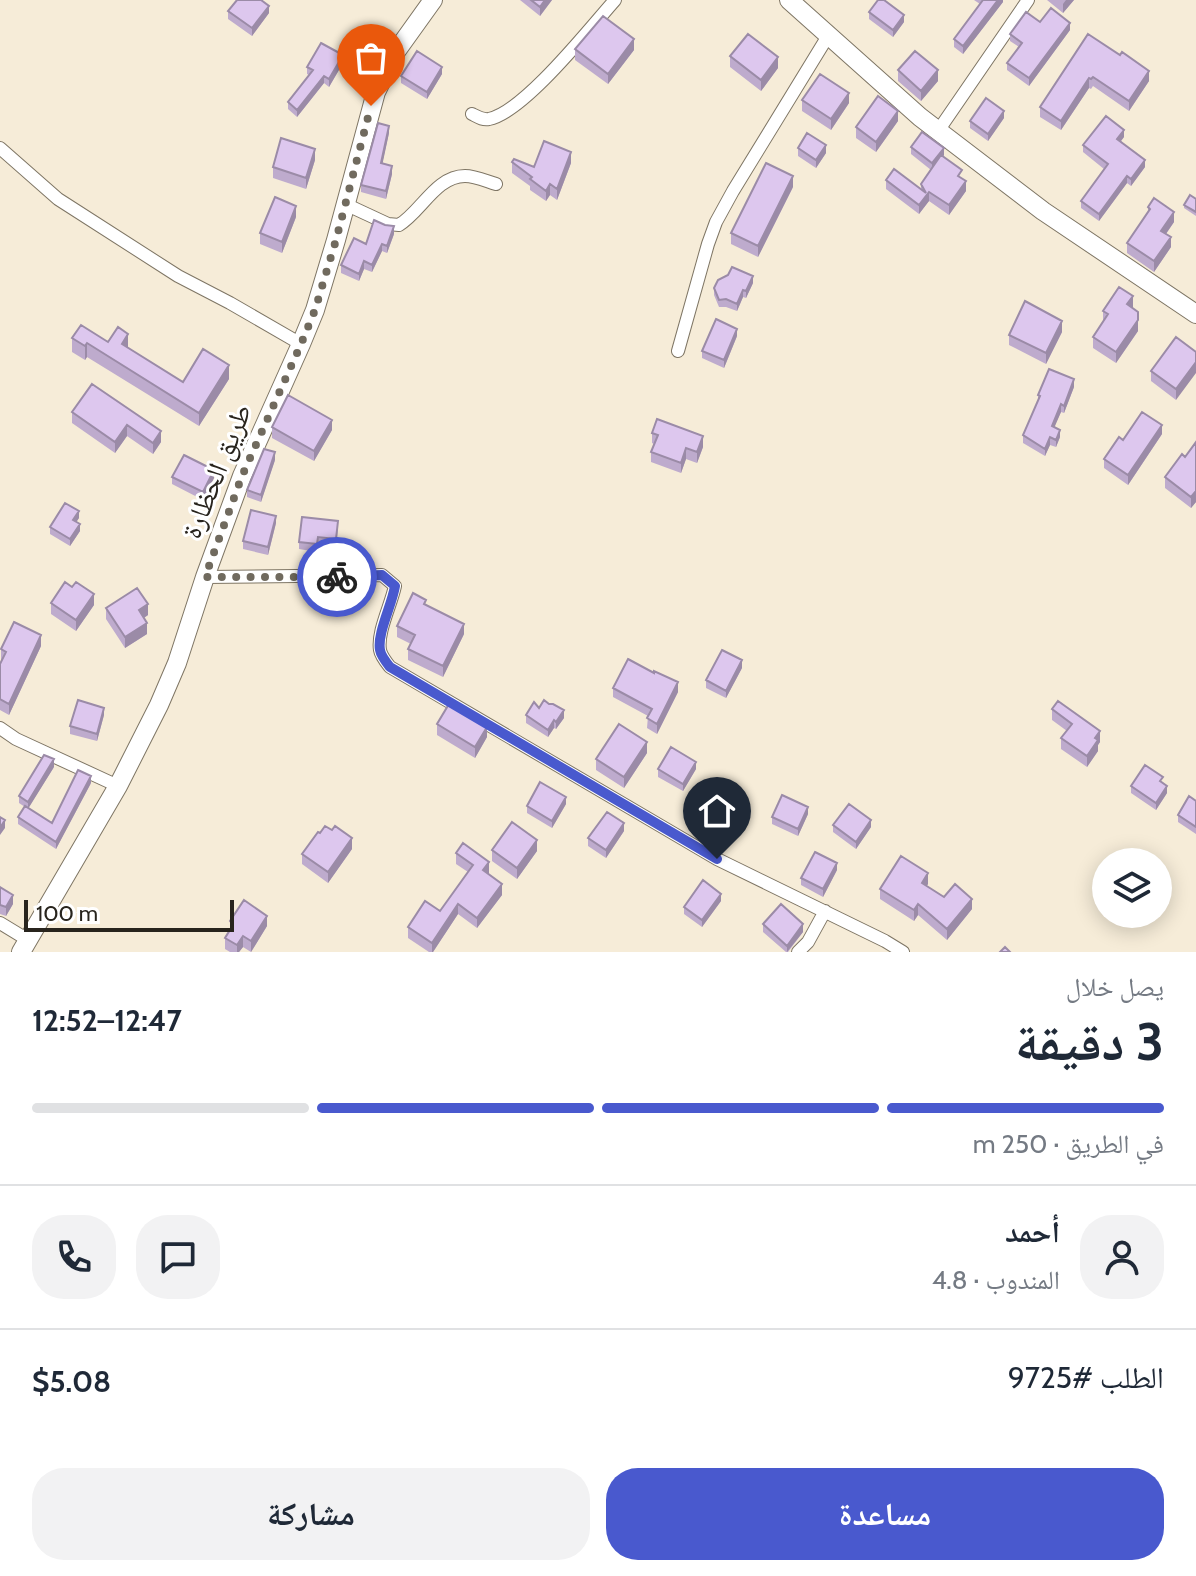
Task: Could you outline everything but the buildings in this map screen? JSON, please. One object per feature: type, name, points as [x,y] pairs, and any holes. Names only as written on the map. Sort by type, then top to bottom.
[{"type":"street","name":"طريق الحظارة","points":[[25,946],[118,786],[159,705],[177,663],[242,476],[301,344],[326,275],[381,78],[403,40],[433,0]]},
{"type":"street","points":[[472,114],[483,119],[493,118],[513,106],[552,73],[615,0]]},
{"type":"street","points":[[789,0],[938,131],[1043,211],[1196,314]]},
{"type":"street","points":[[938,131],[1028,0]]},
{"type":"street","points":[[678,351],[716,222],[828,36]]},
{"type":"street","points":[[0,148],[58,199],[178,276],[301,344]]},
{"type":"street","points":[[345,204],[388,224],[399,225],[449,180],[467,176],[496,184]]},
{"type":"street","points":[[205,577],[382,575],[395,586],[381,632],[380,652],[390,667],[717,859],[903,952]]},
{"type":"street","points":[[0,728],[16,739],[118,786]]},
{"type":"street","points":[[798,952],[808,942],[825,911]]},
{"type":"street","points":[[0,923],[25,946]]},
{"type":"way so far","points":[[337,577],[205,577],[242,476],[315,310],[371,106]]},
{"type":"route","points":[[337,577],[382,575],[395,586],[381,632],[380,652],[390,667],[717,859]]}]
